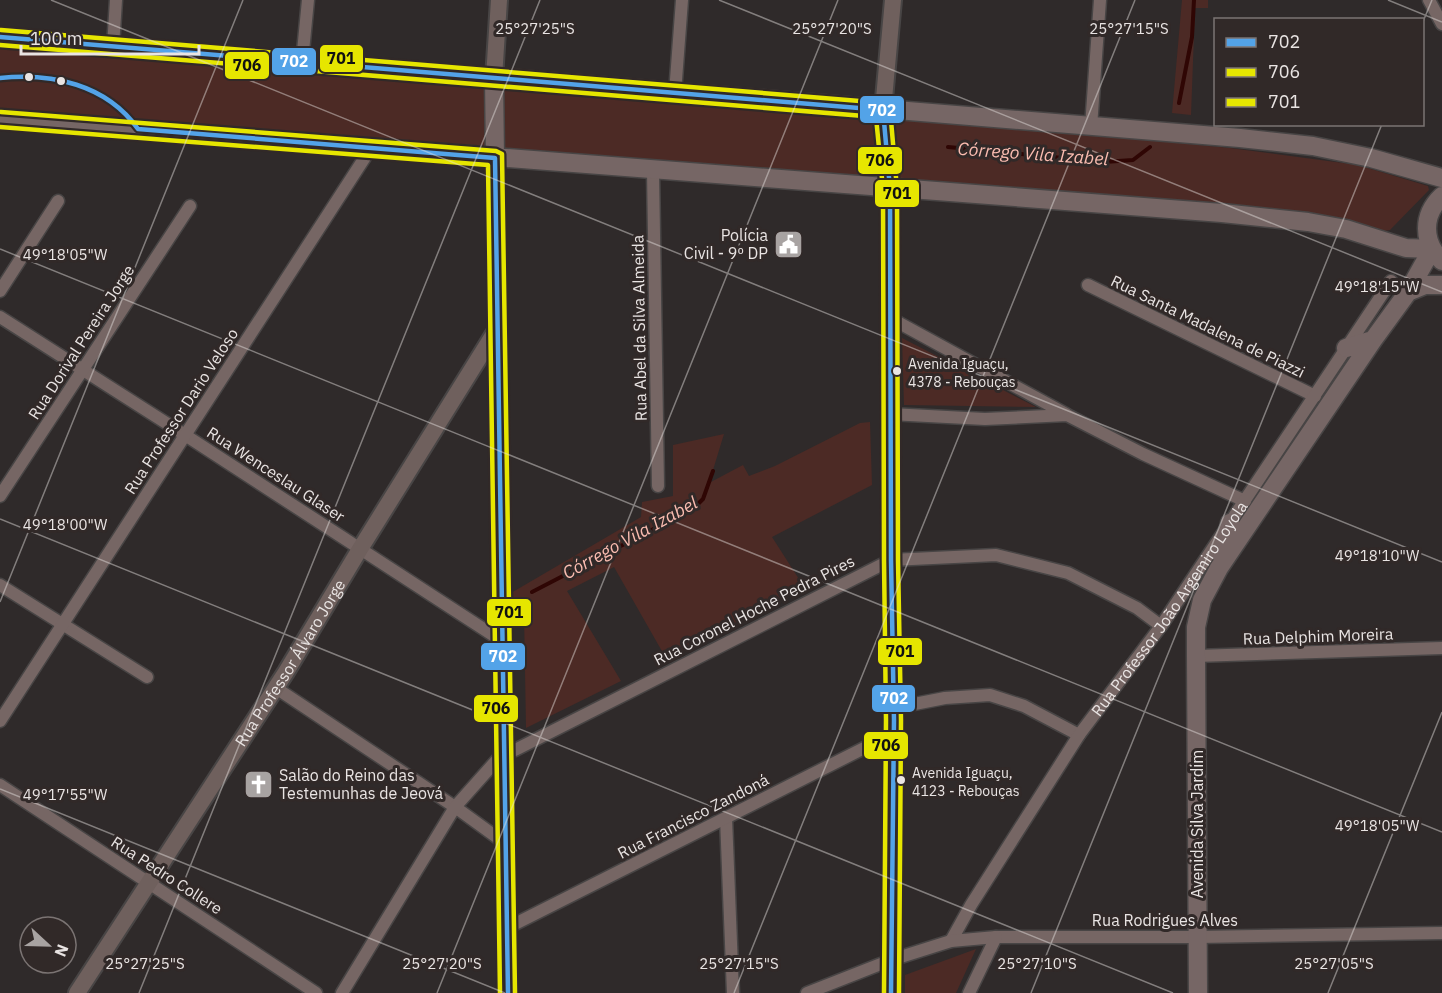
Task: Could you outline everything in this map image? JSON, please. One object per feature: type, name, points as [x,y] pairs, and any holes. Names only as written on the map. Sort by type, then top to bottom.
[{"type":"main road","points":[[499,0],[494,78],[508,993]]},
{"type":"main road","points":[[891,993],[894,708],[891,560],[890,189],[883,110],[892,0]]},
{"type":"main road","points":[[0,37],[1240,138],[1313,146],[1371,158],[1442,178]]},
{"type":"main road","points":[[0,119],[1222,213],[1308,222],[1346,229],[1437,255]]},
{"type":"main road","points":[[1437,255],[1427,233],[1427,225],[1432,209],[1442,196]]},
{"type":"main road","points":[[1406,248],[1416,256],[1422,267]]},
{"type":"main road","name":"Rua Professor João Argemiro Loyola","points":[[1196,656],[1196,627],[1202,600],[1219,568],[1408,292],[1422,267],[1437,255]]},
{"type":"main road","points":[[1408,292],[1425,285],[1442,285]]},
{"type":"main road","name":"Rua Professor Álvaro Jorge","points":[[78,993],[276,688],[498,328]]},
{"type":"main road","points":[[1346,348],[1373,340]]},
{"type":"main road","points":[[1219,568],[1230,523]]},
{"type":"main road","name":"Avenida Silva Jardim","points":[[1196,656],[1198,993]]},
{"type":"street","points":[[113,46],[116,0]]},
{"type":"street","points":[[302,62],[308,0]]},
{"type":"street","points":[[675,93],[682,0]]},
{"type":"street","points":[[1091,127],[1100,0]]},
{"type":"street","points":[[1429,0],[1442,24]]},
{"type":"street","name":"Rua Professor Dario Veloso","points":[[0,722],[371,148]]},
{"type":"street","name":"Rua Abel da Silva Almeida","points":[[653,171],[658,486]]},
{"type":"street","points":[[0,291],[58,201]]},
{"type":"street","name":"Rua Dorival Pereira Jorge","points":[[0,496],[190,206]]},
{"type":"street","name":"Rua Professor João Argemiro Loyola","points":[[951,940],[1079,735],[1161,626],[1392,281]]},
{"type":"street","name":"Rua Santa Madalena de Piazzi","points":[[1088,285],[1315,396]]},
{"type":"street","name":"Rua Wenceslau Glaser","points":[[0,317],[502,641]]},
{"type":"street","points":[[890,318],[1067,415],[1143,454],[1245,501]]},
{"type":"street","points":[[890,414],[985,419],[1067,415]]},
{"type":"street","name":"Rua Coronel Hoche Pedra Pires","points":[[504,752],[515,750],[891,560],[996,555],[1068,573],[1137,608],[1161,626]]},
{"type":"street","points":[[0,585],[147,677]]},
{"type":"street","name":"Rua Delphim Moreira","points":[[1196,656],[1442,648]]},
{"type":"street","points":[[276,688],[455,807],[506,844]]},
{"type":"street","points":[[894,708],[945,698],[990,695],[1024,706],[1079,735]]},
{"type":"street","name":"Rua Francisco Zandoná","points":[[507,928],[894,733]]},
{"type":"street","points":[[342,993],[455,807],[504,752]]},
{"type":"street","name":"Rua Pedro Collere","points":[[0,784],[316,993]]},
{"type":"street","points":[[726,819],[733,993]]},
{"type":"street","name":"Rua Rodrigues Alves","points":[[807,993],[891,960],[951,940],[1442,933]]},
{"type":"street","points":[[969,993],[996,938]]},
{"type":"shaded area","points":[[1182,0],[1208,0],[1208,8],[1195,8],[1191,115],[1172,113]]},
{"type":"shaded area","points":[[0,46],[915,118],[1230,148],[1358,165],[1428,186],[1429,190],[1390,230],[1384,231],[1345,221],[0,116]]},
{"type":"shaded area","points":[[902,338],[1036,407],[904,405]]},
{"type":"shaded area","points":[[870,422],[872,485],[772,537],[804,587],[667,660],[614,567],[567,591],[621,681],[526,728],[524,613],[507,621],[506,596],[641,517],[642,502],[673,496],[673,445],[724,434],[709,483],[743,465],[749,476],[775,466],[860,423]]},
{"type":"shaded area","points":[[976,949],[956,993],[905,993],[905,975]]},
{"type":"waterway","name":"Córrego Vila Izabel","points":[[1179,103],[1192,37],[1194,0]]},
{"type":"waterway","name":"Córrego Vila Izabel","points":[[948,147],[1104,162],[1133,160],[1150,147]]},
{"type":"waterway","name":"Córrego Vila Izabel","points":[[532,592],[694,508],[703,499],[713,471]]},
{"type":"transit line","name":"701","points":[[1,30],[888,105],[897,189],[901,720],[899,993]]},
{"type":"transit line","name":"702","points":[[0,37],[883,110],[890,189],[894,720],[891,993]]},
{"type":"transit line","name":"706","points":[[0,45],[876,117],[883,189],[886,720],[884,993]]},
{"type":"transit line","name":"702","points":[[0,78],[39,78],[76,85],[110,101],[138,129],[495,158],[508,993]]},
{"type":"transit line","name":"701","points":[[1,112],[496,151],[502,154],[515,993]]},
{"type":"transit line","name":"706","points":[[0,127],[488,165],[500,993]]},
{"type":"place","name":"Polícia Civil - 9º DP","points":[[789,244]]},
{"type":"place","name":"Avenida Iguaçu, 4378 - Rebouças","points":[[897,371]]},
{"type":"place","name":"Avenida Iguaçu, 4123 - Rebouças","points":[[901,780]]},
{"type":"place","name":"Salão do Reino das Testemunhas de Jeová","points":[[258,784]]}]
